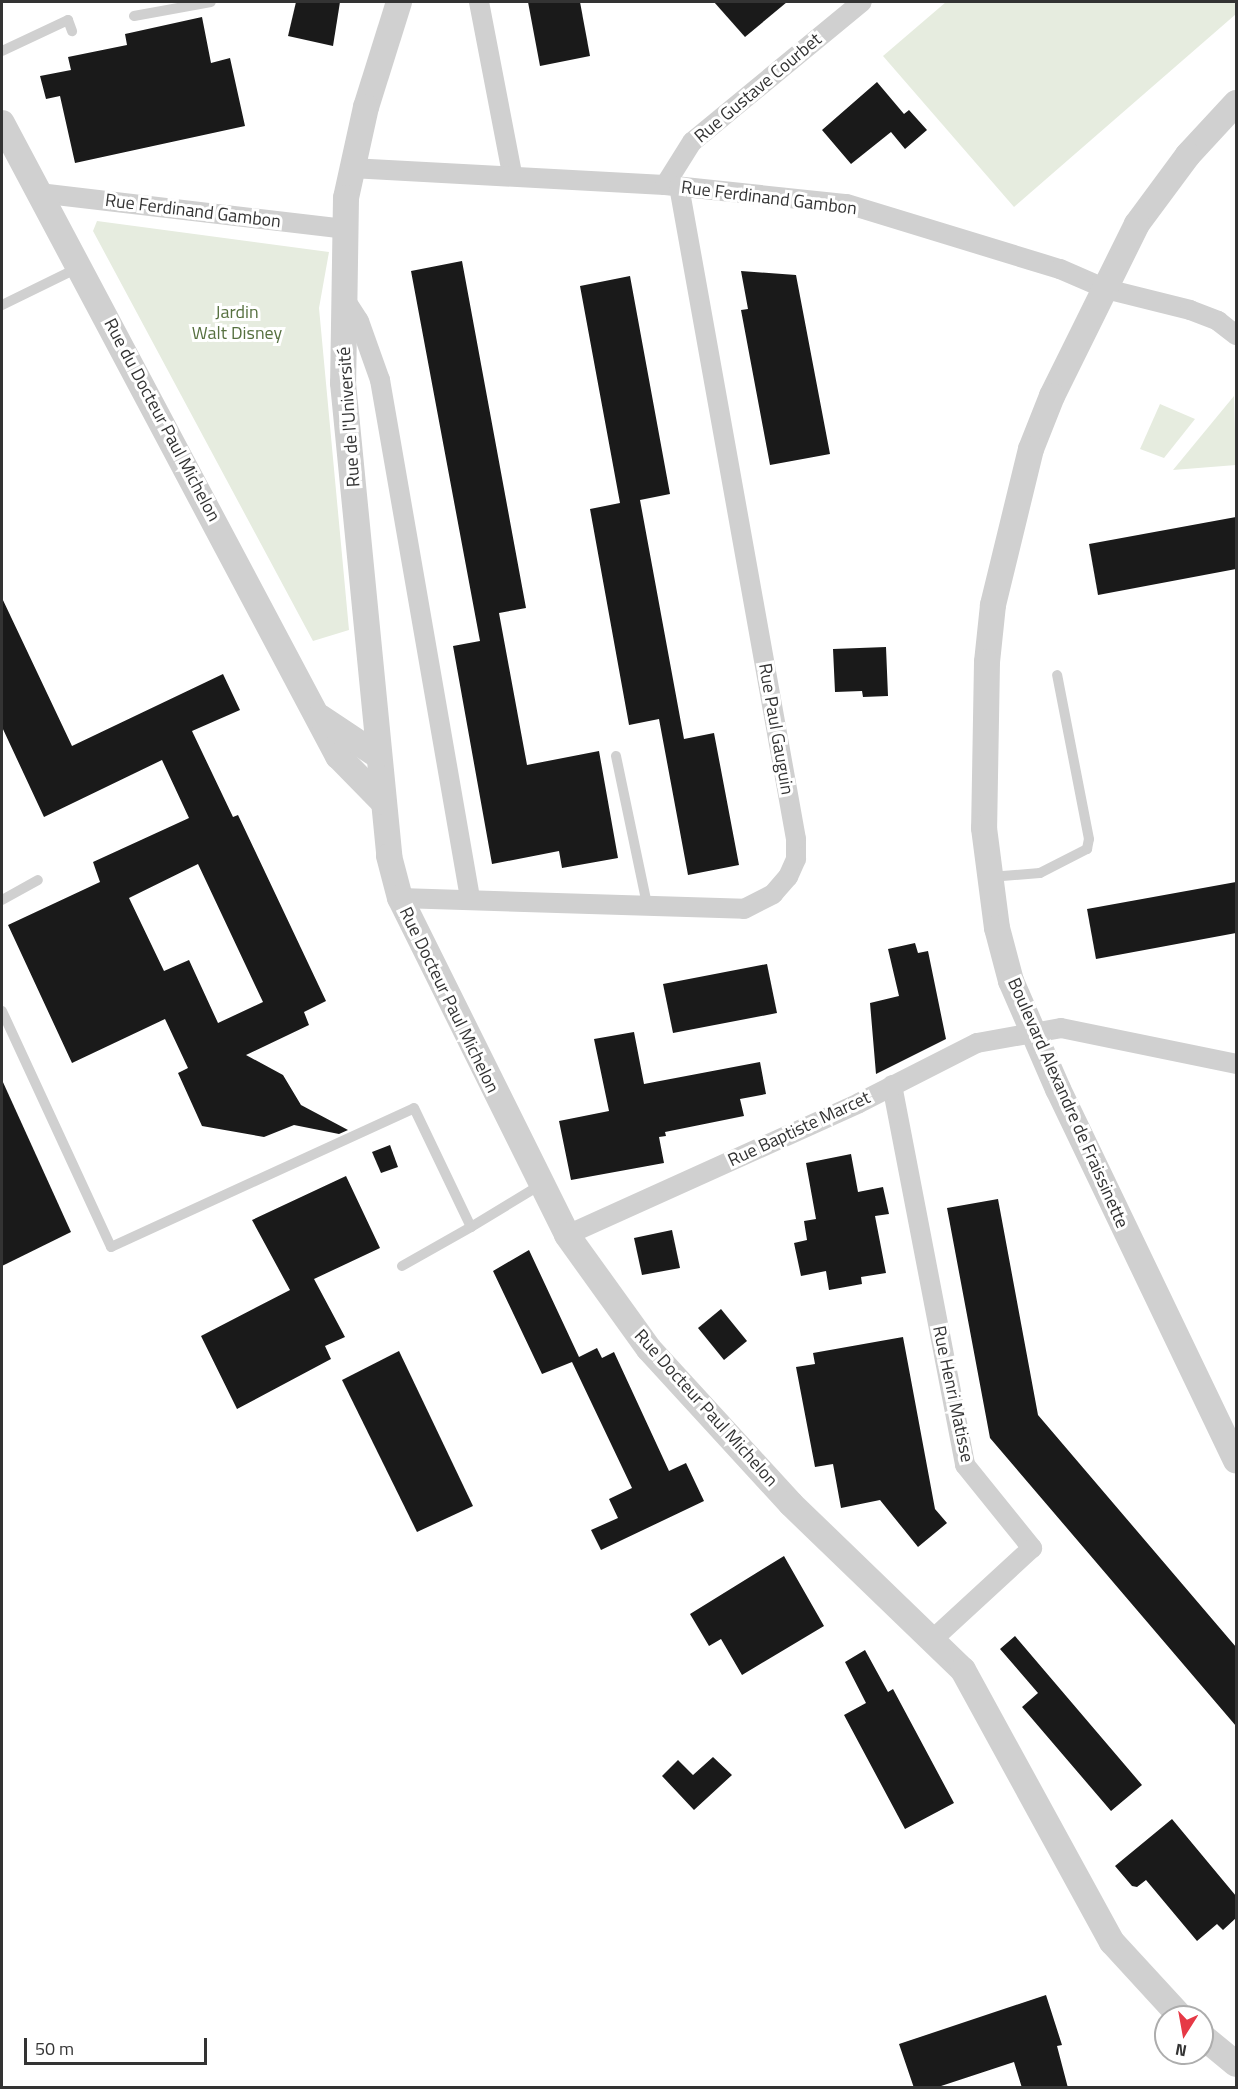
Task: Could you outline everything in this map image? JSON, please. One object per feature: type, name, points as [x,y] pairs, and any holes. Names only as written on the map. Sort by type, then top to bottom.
[{"type":"street","name":"Rue de l'Université","points":[[383,802],[343,383],[346,198],[366,107],[399,2]]},
{"type":"street","points":[[479,2],[512,174]]},
{"type":"street","name":"Rue Gustave Courbet","points":[[672,185],[692,142],[862,2]]},
{"type":"street","name":"Boulevard Alexandre de Fraissinette","points":[[1236,103],[1188,155],[1137,224],[1052,396],[1031,449],[993,605],[985,717],[984,828],[990,877],[1011,981],[1236,1461]]},
{"type":"street","name":"Rue du Docteur Paul Michelon","points":[[2,123],[320,717],[338,756],[383,802]]},
{"type":"street","name":"Rue Ferdinand Gambon","points":[[351,168],[512,174],[672,185],[847,204],[1060,269],[1106,289],[1190,310],[1218,321],[1236,335]]},
{"type":"street","name":"Rue Paul Gauguin","points":[[400,898],[470,898],[744,909],[773,894],[788,877],[795,859],[796,839],[672,185]]},
{"type":"street","name":"Rue Ferdinand Gambon","points":[[39,193],[346,229]]},
{"type":"street","points":[[344,298],[358,321],[380,380],[470,898]]},
{"type":"street","name":"Rue du Docteur Paul Michelon","points":[[320,717],[377,755]]},
{"type":"street","name":"Rue Docteur Paul Michelon","points":[[383,802],[388,856],[400,898],[540,1185],[567,1235],[649,1348],[791,1504],[963,1671],[1068,1867],[1112,1942],[1170,2005]]},
{"type":"street","name":"Rue Baptiste Marcet","points":[[567,1235],[892,1085],[976,1043],[1033,1031],[1061,1028],[1236,1064]]},
{"type":"street","name":"Rue Henri Matisse","points":[[892,1085],[965,1466],[1032,1548],[932,1640]]},
{"type":"street","points":[[1214,2046],[1236,2064]]},
{"type":"lane","points":[[134,16],[212,2]]},
{"type":"lane","points":[[2,51],[68,20],[72,31]]},
{"type":"lane","points":[[2,305],[80,267]]},
{"type":"lane","points":[[990,877],[1040,873],[1087,849],[1089,839],[1057,675]]},
{"type":"lane","points":[[616,756],[647,905]]},
{"type":"lane","points":[[2,900],[38,880]]},
{"type":"lane","points":[[2,1011],[111,1247],[414,1108],[471,1227]]},
{"type":"lane","points":[[402,1266],[540,1185]]},
{"type":"green space","points":[[946,2],[1236,2],[1236,14],[1014,207],[883,56]]},
{"type":"green space","name":"Jardin Walt Disney","points":[[97,221],[329,252],[319,308],[349,630],[313,641],[93,231]]},
{"type":"green space","points":[[1234,396],[1236,465],[1173,470]]},
{"type":"green space","points":[[1160,404],[1195,419],[1164,458],[1140,449]]},
{"type":"building","points":[[296,2],[340,2],[333,46],[288,36]]},
{"type":"building","points":[[528,2],[580,2],[590,56],[540,66]]},
{"type":"building","points":[[714,2],[787,2],[745,37]]},
{"type":"building","points":[[202,17],[211,63],[230,58],[245,126],[75,163],[60,96],[46,99],[40,76],[71,70],[68,57],[127,45],[125,34]]},
{"type":"building","points":[[877,82],[904,114],[909,110],[927,130],[905,149],[891,132],[851,164],[822,130]]},
{"type":"building","points":[[462,261],[526,608],[499,613],[527,765],[599,751],[618,858],[562,868],[559,851],[492,864],[453,646],[480,641],[411,271]]},
{"type":"building","points":[[741,271],[796,275],[830,454],[770,465],[741,310],[748,309]]},
{"type":"building","points":[[630,276],[670,494],[640,500],[684,739],[714,733],[739,865],[688,875],[659,719],[629,725],[590,509],[620,503],[580,286]]},
{"type":"building","points":[[1236,517],[1236,569],[1098,595],[1089,544]]},
{"type":"building","points":[[2,598],[72,746],[223,674],[240,710],[192,731],[233,817],[238,815],[326,1001],[304,1012],[309,1025],[246,1055],[283,1075],[301,1105],[348,1130],[339,1134],[294,1125],[264,1137],[202,1126],[178,1073],[188,1068],[165,1019],[72,1063],[8,925],[100,882],[93,862],[189,818],[162,760],[44,817],[2,727]],"holes":[[[198,864],[263,1002],[218,1023],[189,960],[164,971],[129,898]]]},
{"type":"building","points":[[886,647],[888,696],[863,697],[862,691],[835,692],[833,649]]},
{"type":"building","points":[[1236,882],[1236,933],[1096,959],[1087,909]]},
{"type":"building","points":[[915,943],[918,953],[928,951],[946,1039],[876,1074],[870,1003],[899,996],[888,949]]},
{"type":"building","points":[[767,964],[777,1013],[673,1033],[663,984]]},
{"type":"building","points":[[634,1032],[644,1084],[760,1062],[766,1094],[740,1099],[744,1116],[665,1132],[666,1136],[659,1137],[664,1163],[571,1180],[559,1121],[609,1111],[594,1039]]},
{"type":"building","points":[[2,1080],[71,1232],[2,1266]]},
{"type":"building","points":[[390,1145],[398,1167],[381,1173],[372,1152]]},
{"type":"building","points":[[851,1154],[858,1192],[883,1187],[889,1214],[875,1216],[886,1273],[861,1277],[862,1284],[829,1290],[826,1271],[801,1276],[794,1243],[807,1240],[804,1221],[816,1219],[806,1163]]},
{"type":"building","points":[[346,1176],[380,1248],[314,1279],[345,1337],[325,1346],[331,1359],[237,1409],[201,1336],[290,1290],[252,1220]]},
{"type":"building","points":[[998,1199],[1038,1415],[1236,1647],[1236,1726],[990,1438],[947,1208]]},
{"type":"building","points":[[672,1230],[680,1268],[642,1275],[634,1238]]},
{"type":"building","points":[[529,1250],[579,1357],[597,1348],[602,1358],[614,1352],[669,1471],[686,1463],[704,1501],[601,1550],[591,1530],[618,1518],[609,1499],[632,1488],[572,1362],[542,1374],[493,1271]]},
{"type":"building","points":[[721,1309],[747,1341],[724,1360],[698,1328]]},
{"type":"building","points":[[903,1337],[935,1509],[947,1523],[918,1547],[880,1500],[841,1508],[833,1464],[815,1467],[796,1367],[815,1364],[813,1353]]},
{"type":"building","points":[[399,1351],[473,1506],[417,1532],[342,1380]]},
{"type":"building","points":[[784,1556],[824,1626],[742,1675],[721,1639],[709,1646],[690,1614]]},
{"type":"building","points":[[1015,1636],[1142,1785],[1111,1811],[1022,1707],[1038,1693],[1000,1649]]},
{"type":"building","points":[[865,1650],[888,1692],[893,1689],[954,1803],[905,1829],[844,1715],[866,1703],[845,1662]]},
{"type":"building","points":[[713,1757],[732,1775],[694,1810],[662,1776],[678,1760],[693,1775]]},
{"type":"building","points":[[1172,1819],[1236,1896],[1236,1918],[1223,1930],[1217,1924],[1197,1941],[1146,1880],[1137,1887],[1132,1886],[1115,1866]]},
{"type":"building","points":[[1046,1995],[1062,2045],[1057,2046],[1068,2088],[1022,2088],[1014,2062],[935,2088],[914,2088],[899,2044]]}]
